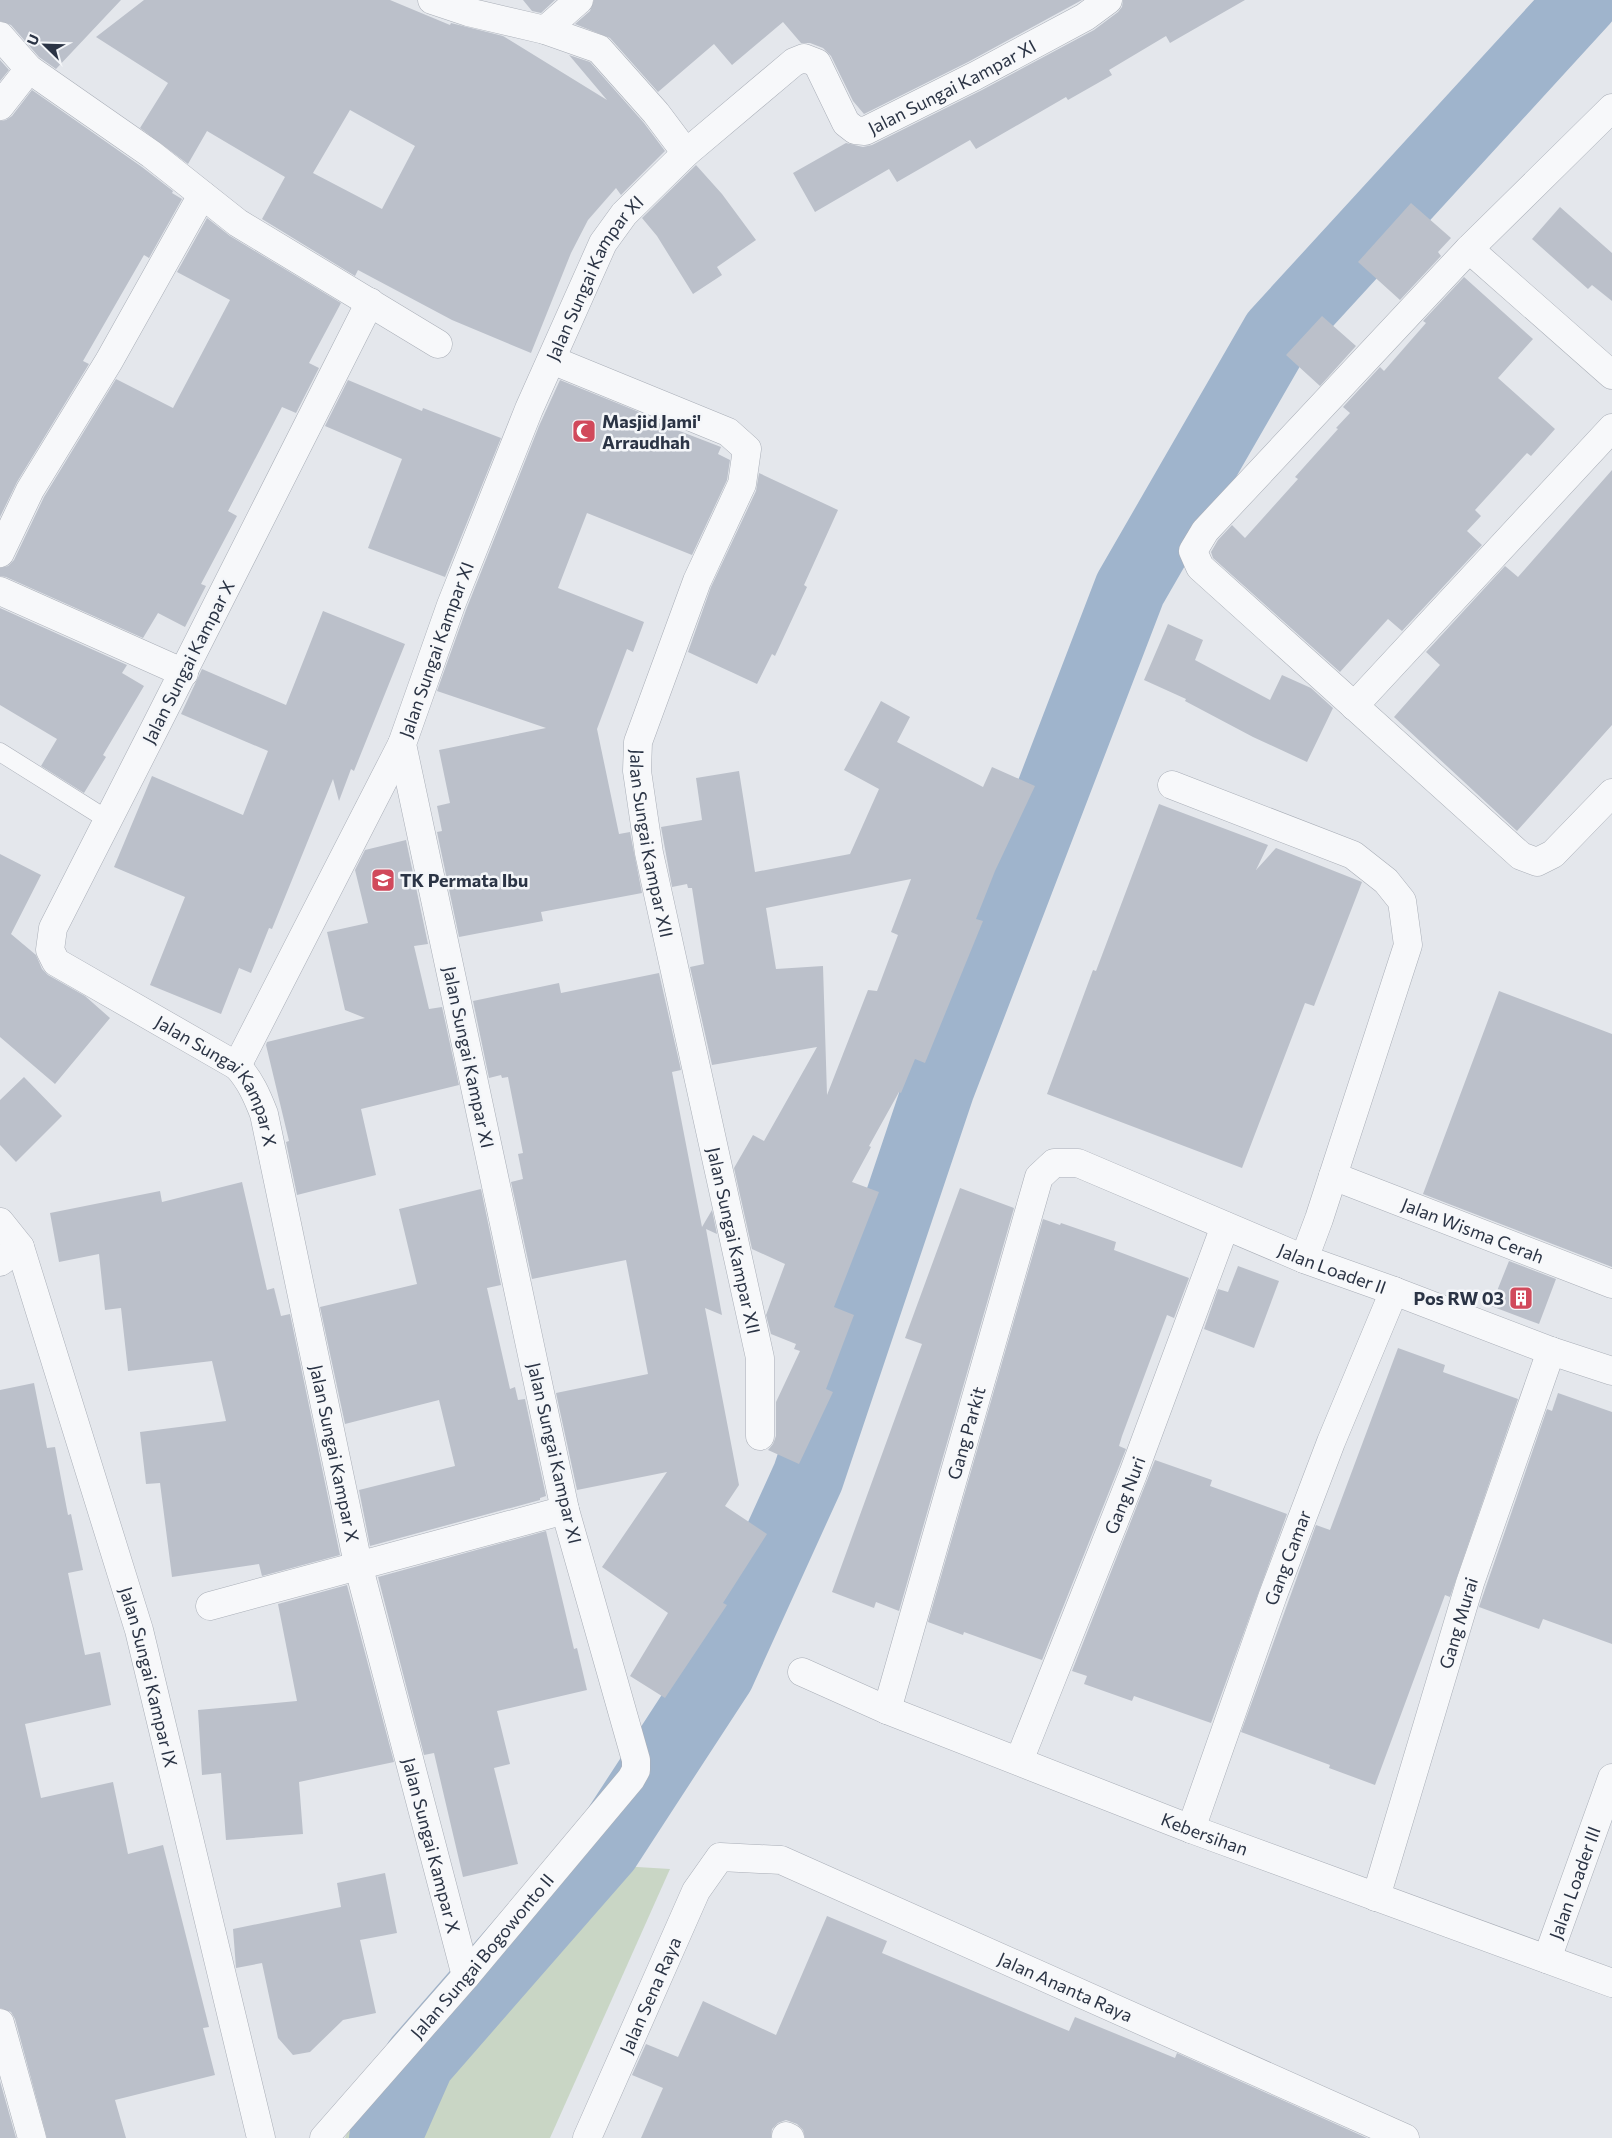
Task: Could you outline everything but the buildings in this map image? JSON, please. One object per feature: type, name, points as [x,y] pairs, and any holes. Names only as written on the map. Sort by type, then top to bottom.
[{"type":"street","points":[[432,0],[468,12],[545,30],[599,49],[656,113],[686,153]]},
{"type":"street","points":[[545,30],[579,0]]},
{"type":"street","name":"Jalan Sungai Kampar XI","points":[[636,1770],[636,1760],[565,1510],[402,744],[451,605],[529,409],[603,243],[624,214],[686,153],[794,62],[804,58],[817,62],[846,123],[855,130],[865,131],[983,72],[1085,16],[1108,0]]},
{"type":"street","points":[[0,36],[29,68],[151,154],[238,223],[438,344]]},
{"type":"street","points":[[0,106],[29,68]]},
{"type":"street","points":[[1612,108],[1470,249],[1205,531],[1193,551],[1200,567],[1522,856],[1537,862],[1553,854],[1612,792]]},
{"type":"street","points":[[0,553],[30,490],[109,361],[202,195]]},
{"type":"street","points":[[1470,249],[1612,376]]},
{"type":"street","name":"Jalan Sungai Kampar X","points":[[370,302],[270,497],[184,673],[53,928],[50,938],[52,957],[56,962],[237,1066],[247,1077],[264,1114],[358,1564],[466,1976]]},
{"type":"street","name":"Jalan Sungai Kampar XII","points":[[552,360],[728,432],[747,450],[742,484],[697,581],[646,715],[638,742],[637,772],[649,853],[760,1358],[760,1436]]},
{"type":"street","points":[[1354,706],[1612,428]]},
{"type":"street","points":[[0,591],[184,673]]},
{"type":"street","points":[[237,1066],[402,744]]},
{"type":"street","points":[[1172,785],[1353,855],[1386,881],[1402,901],[1408,945],[1304,1259]]},
{"type":"street","name":"Jalan Loader II","points":[[1054,1163],[1078,1163],[1304,1259],[1551,1351],[1612,1371]]},
{"type":"street","name":"Gang Parkit","points":[[887,1710],[1039,1177],[1054,1163]]},
{"type":"street","name":"Jalan Wisma Cerah","points":[[1333,1176],[1612,1284]]},
{"type":"street","points":[[0,1222],[10,1254]]},
{"type":"street","name":"Gang Nuri","points":[[1019,1761],[1134,1474],[1225,1226]]},
{"type":"street","name":"Jalan Sungai Kampar IX","points":[[10,1254],[139,1630],[260,2138]]},
{"type":"street","name":"Gang Camar","points":[[1191,1829],[1273,1595],[1328,1451],[1394,1291]]},
{"type":"street","name":"Gang Murai","points":[[1376,1897],[1470,1583],[1551,1351]]},
{"type":"street","points":[[210,1606],[358,1564],[565,1510]]},
{"type":"street","name":"Kebersihan","points":[[802,1672],[887,1710],[1191,1829],[1612,1983]]},
{"type":"street","name":"Jalan Sungai Bogowonto II","points":[[321,2138],[466,1976],[631,1779],[636,1770]]},
{"type":"street","name":"Jalan Loader III","points":[[1547,1958],[1612,1778]]},
{"type":"street","name":"Jalan Sena Raya","points":[[587,2138],[696,1891],[720,1857]]},
{"type":"street","name":"Jalan Ananta Raya","points":[[720,1857],[781,1860],[1405,2138]]},
{"type":"street","points":[[0,2023],[32,2138]]},
{"type":"lane","points":[[0,752],[108,820]]},
{"type":"green space","points":[[588,1864],[670,1869],[550,2138],[345,2138],[351,2124]]},
{"type":"waterway","points":[[385,2138],[419,2061],[605,1848],[719,1673],[808,1477],[939,1087],[1130,589],[1277,334],[1583,0]]},
{"type":"place","name":"Masjid Jami' Arraudhah","points":[[584,431]]},
{"type":"place","name":"TK Permata Ibu","points":[[383,880]]},
{"type":"place","name":"Pos RW 03","points":[[1521,1298]]}]
